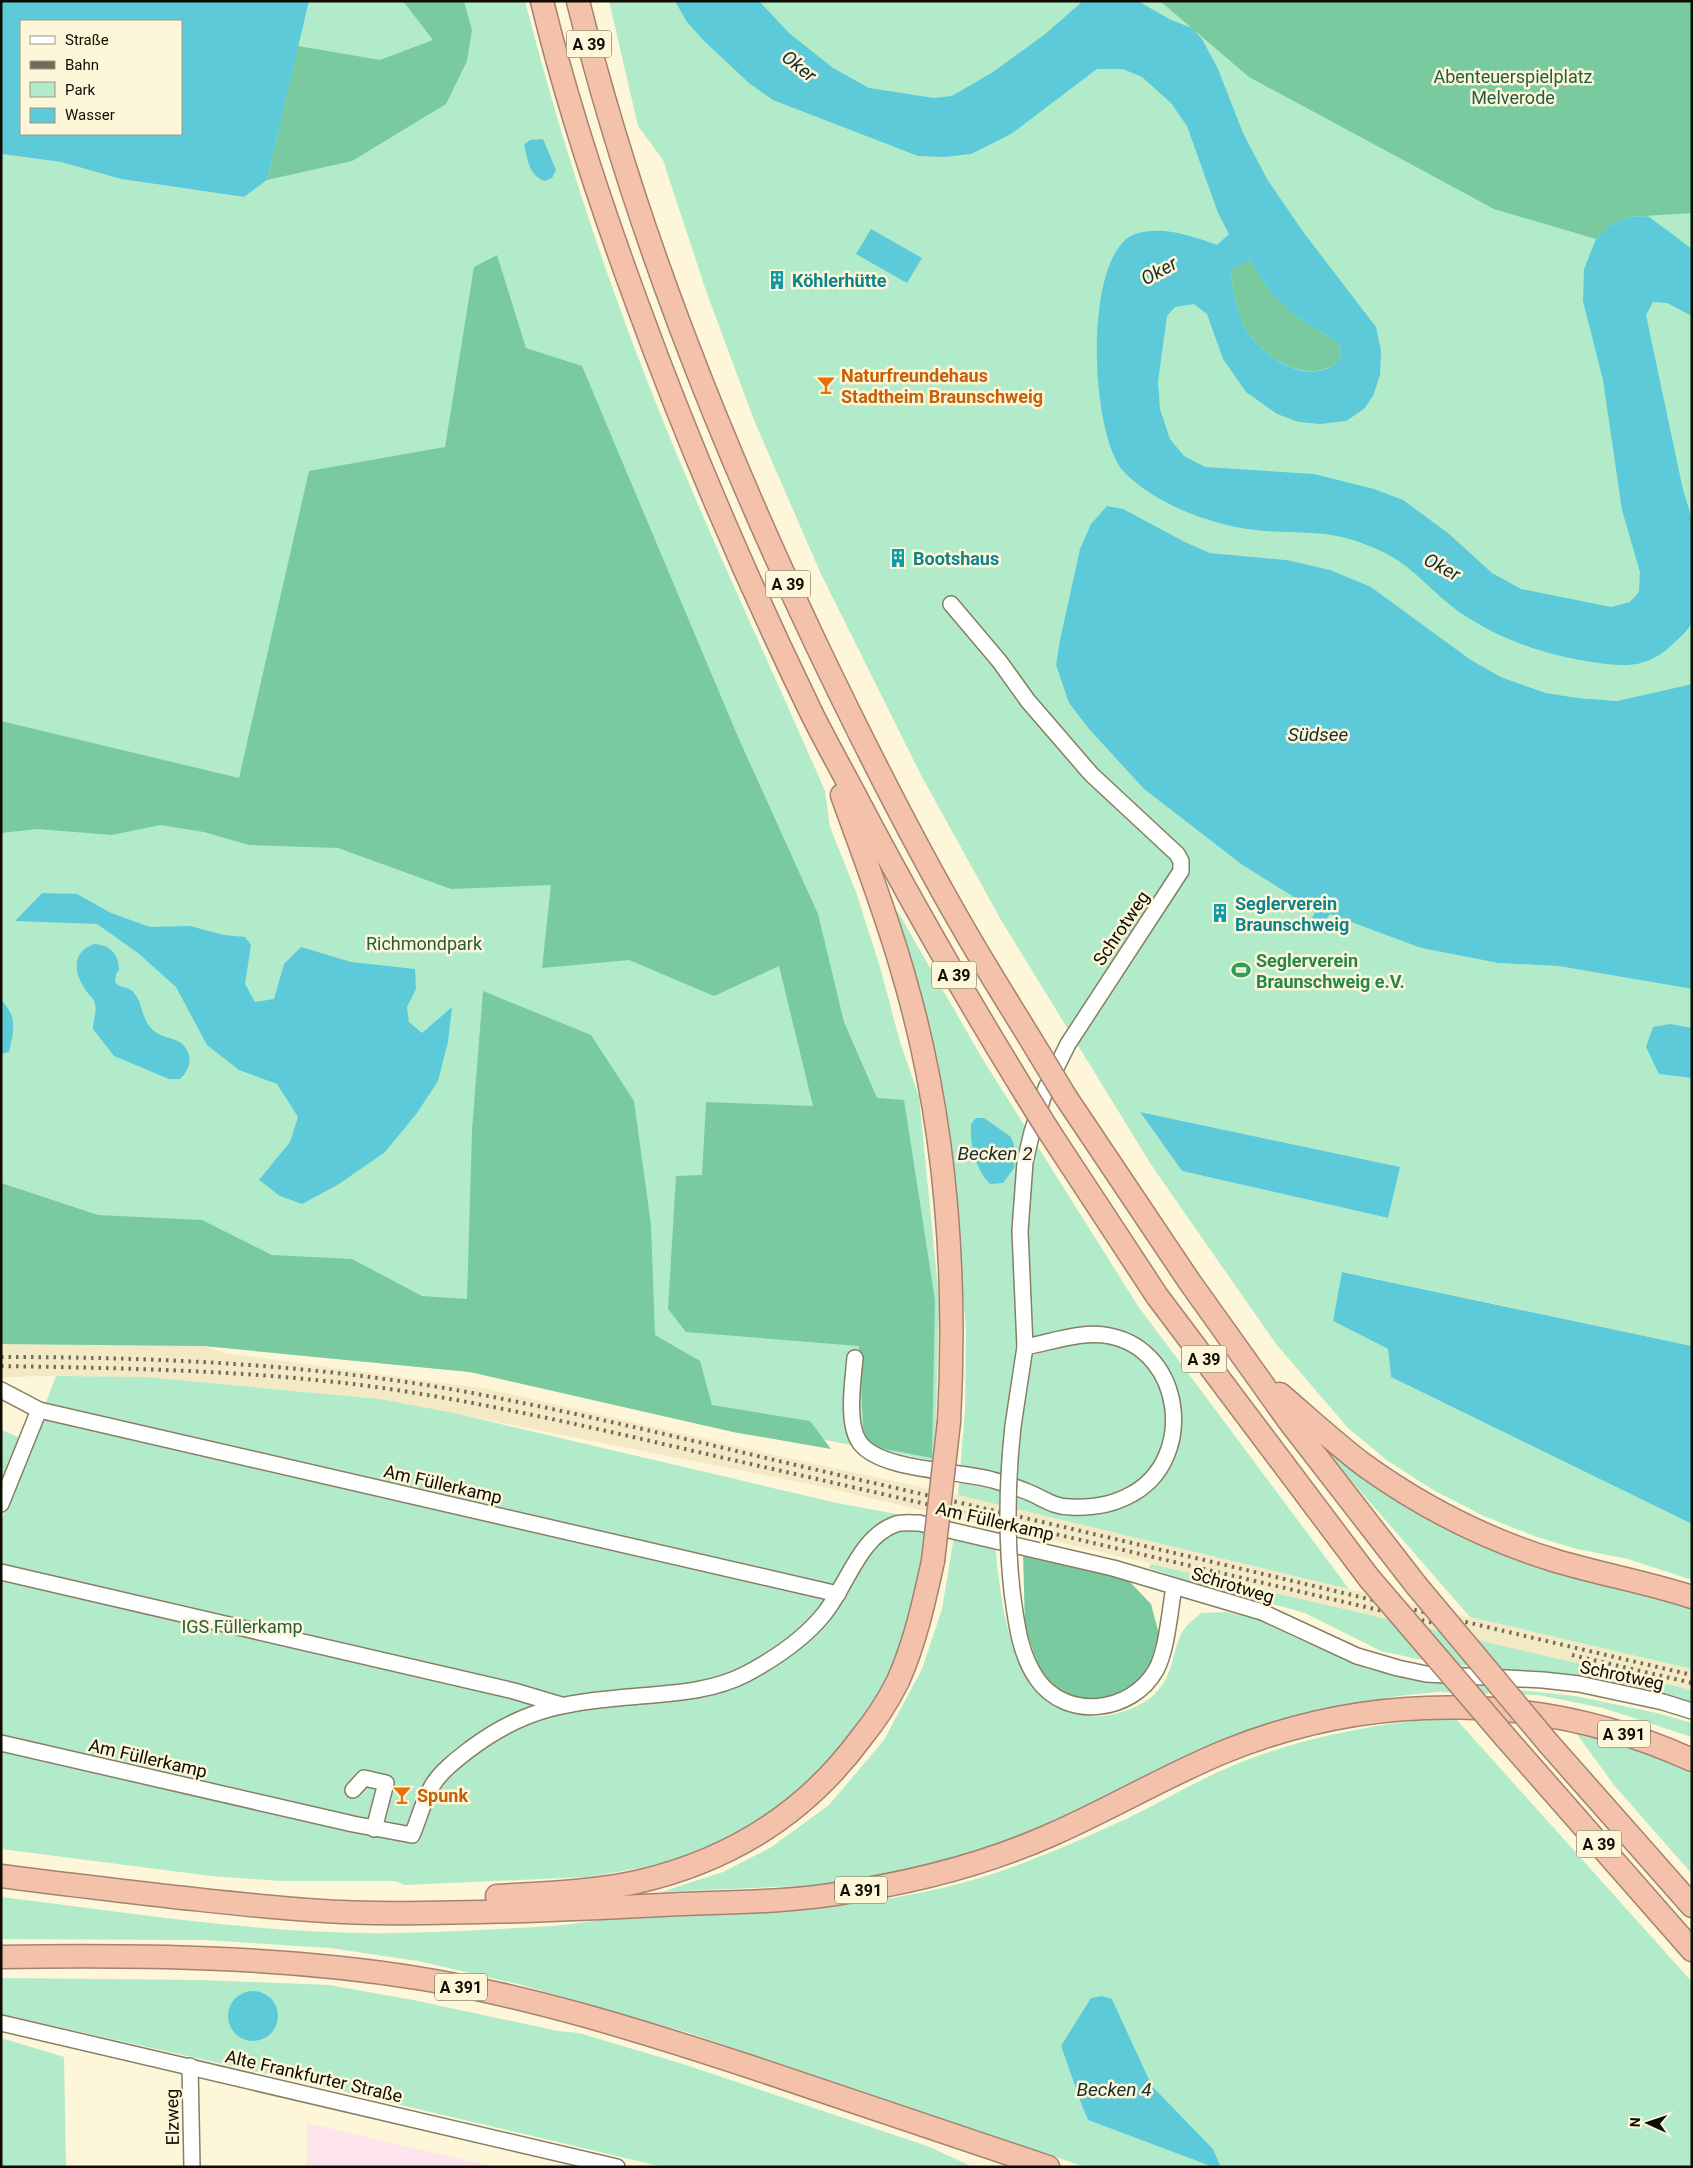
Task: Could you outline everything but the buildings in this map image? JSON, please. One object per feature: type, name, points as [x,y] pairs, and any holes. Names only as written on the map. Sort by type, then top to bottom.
[{"type":"highway","name":"A 39","points":[[542,1],[594,181],[666,382],[751,584],[811,712],[923,921],[1025,1093],[1157,1296],[1369,1578],[1692,1950]]},
{"type":"highway","name":"A 39","points":[[578,1],[600,87],[654,256],[679,324],[745,488],[840,695],[960,922],[1039,1053],[1117,1176],[1289,1421],[1416,1585],[1550,1744],[1692,1906]]},
{"type":"highway","points":[[291,1908],[439,1901],[577,1890],[635,1882],[688,1868],[716,1857],[753,1837],[788,1814],[822,1786],[850,1754],[875,1720],[897,1682],[913,1643],[933,1561],[949,1422],[953,1351],[952,1289],[941,1160],[931,1096],[904,974],[877,891],[811,712]]},
{"type":"highway","points":[[1253,1371],[1364,1465],[1425,1504],[1457,1521],[1512,1545],[1553,1560],[1649,1583],[1692,1597]]},
{"type":"highway","name":"A 391","points":[[1,1876],[221,1902],[371,1913],[617,1907],[829,1896],[912,1882],[986,1860],[1054,1834],[1225,1751],[1264,1737],[1338,1718],[1398,1709],[1464,1706],[1500,1708],[1554,1716],[1631,1736],[1692,1760]]},
{"type":"highway","name":"A 391","points":[[1,1957],[205,1957],[329,1966],[418,1978],[514,1997],[658,2037],[904,2117],[948,2137],[998,2167]]},
{"type":"highway","points":[[904,2117],[1048,2167]]},
{"type":"street","name":"Schrotweg","points":[[951,604],[1000,662],[1028,701],[1091,774],[1177,854],[1181,871],[1068,1044],[1046,1088],[1025,1162],[1020,1231],[1025,1347],[1009,1462],[1007,1527],[1012,1591],[1020,1638],[1037,1679],[1060,1698],[1074,1705],[1089,1708],[1115,1704],[1141,1688],[1156,1669],[1167,1626],[1174,1587],[1262,1612],[1357,1656],[1398,1668],[1426,1674],[1543,1680],[1579,1684],[1663,1702],[1692,1711]]},
{"type":"street","points":[[854,1358],[852,1418],[854,1433],[860,1444],[872,1453],[889,1460],[919,1467],[994,1480],[1030,1493],[1053,1506],[1101,1505],[1116,1501],[1142,1488],[1162,1466],[1168,1454],[1174,1425],[1174,1409],[1170,1394],[1156,1365],[1134,1346],[1110,1336],[1087,1335],[1025,1347]]},
{"type":"street","name":"Am Füllerkamp","points":[[1,1390],[39,1410],[838,1594]]},
{"type":"street","points":[[1,1504],[39,1410]]},
{"type":"street","name":"Am Füllerkamp","points":[[1,1743],[374,1829],[412,1835],[433,1785],[462,1754],[520,1718],[562,1705],[674,1693],[722,1684],[765,1663],[804,1634],[823,1615],[838,1594],[862,1553],[877,1536],[896,1524],[919,1523],[1113,1568],[1174,1587]]},
{"type":"street","name":"Am Füllerkamp","points":[[1,1572],[514,1691],[562,1705]]},
{"type":"street","points":[[353,1790],[364,1778],[386,1783],[374,1829]]},
{"type":"street","name":"Alte Frankfurter Straße","points":[[1,2023],[617,2167]]},
{"type":"street","name":"Elzweg","points":[[190,2066],[192,2167]]},
{"type":"shaded area","points":[[1,1344],[204,1346],[225,1353],[488,1389],[958,1495],[1692,1669],[1692,1690],[814,1485],[381,1399],[146,1377],[35,1376],[1,1378]]},
{"type":"shaded area","points":[[307,2123],[495,2167],[307,2167]]},
{"type":"green space","name":"Richmondpark","points":[[309,1],[525,1],[555,111],[589,219],[647,380],[706,523],[825,791],[830,827],[856,892],[880,967],[900,1042],[919,1097],[939,1299],[935,1461],[470,1372],[204,1346],[1,1344],[1,154],[61,162],[121,179],[244,197],[267,180]]},
{"type":"green space","points":[[403,1],[464,1],[472,30],[467,61],[446,104],[352,161],[267,180],[298,46],[380,60],[433,40]]},
{"type":"green space","name":"Abenteuerspielplatz Melverode","points":[[609,1],[1692,1],[1692,684],[1617,701],[1546,693],[1501,677],[1471,660],[1371,587],[1287,560],[1210,553],[1183,541],[1069,703],[1088,728],[1144,789],[1241,864],[1316,911],[1324,925],[1330,913],[1421,948],[1498,963],[1558,966],[1692,989],[1692,1346],[1343,1272],[1333,1321],[1388,1349],[1391,1377],[1692,1524],[1692,1580],[1628,1559],[1577,1549],[1534,1536],[1484,1516],[1435,1491],[1388,1461],[1348,1428],[1276,1344],[1152,1166],[1001,920],[921,775],[821,574],[754,420],[705,288],[663,160],[638,126]],"holes":[[[1140,1112],[1399,1167],[1388,1218],[1182,1171]]]},
{"type":"green space","name":"Abenteuerspielplatz Melverode","points":[[1160,1],[1692,1],[1692,213],[1628,217],[1609,226],[1596,239],[1494,209],[1249,77]]},
{"type":"green space","points":[[497,255],[526,348],[582,366],[738,737],[818,914],[844,1022],[877,1098],[904,1100],[935,1300],[932,1458],[864,1445],[859,1346],[686,1332],[668,1309],[676,1176],[702,1175],[706,1102],[813,1106],[779,966],[714,996],[629,960],[542,968],[551,885],[451,889],[338,848],[249,845],[204,832],[160,825],[112,835],[37,829],[1,833],[1,721],[239,778],[309,471],[445,447],[474,267]]},
{"type":"green space","points":[[1249,259],[1271,293],[1294,315],[1339,343],[1341,358],[1329,367],[1316,371],[1301,370],[1273,357],[1250,336],[1243,324],[1237,305],[1230,270]]},
{"type":"green space","points":[[898,912],[982,1058],[1138,1306],[1349,1589],[958,1495],[965,1410],[966,1330],[953,1175],[895,913]]},
{"type":"green space","points":[[483,991],[591,1035],[634,1101],[651,1225],[655,1335],[700,1361],[712,1405],[810,1421],[831,1449],[733,1432],[470,1372],[204,1346],[1,1344],[1,1183],[98,1215],[202,1220],[272,1255],[352,1259],[422,1296],[467,1299],[472,1130]]},
{"type":"green space","name":"IGS Füllerkamp","points":[[56,1376],[146,1377],[380,1399],[454,1413],[837,1503],[929,1520],[915,1602],[884,1692],[861,1731],[795,1800],[712,1847],[671,1861],[586,1877],[405,1885],[395,1881],[281,1881],[211,1876],[1,1849],[1,1521]]},
{"type":"green space","points":[[1,1430],[21,1438],[1,1490]]},
{"type":"green space","points":[[1320,1445],[1395,1497],[1457,1535],[1567,1571],[1692,1604],[1692,1669],[1470,1617]]},
{"type":"green space","points":[[954,1537],[995,1544],[1005,1618],[1012,1643],[1022,1667],[1035,1687],[1052,1703],[1074,1712],[1103,1716],[1142,1704],[1155,1694],[1168,1675],[1179,1639],[1186,1627],[1201,1613],[1226,1612],[1260,1620],[1367,1669],[1426,1680],[1575,1696],[1657,1713],[1692,1723],[1692,1737],[1603,1708],[1538,1695],[1437,1692],[1398,1696],[1330,1709],[1065,1819],[964,1858],[891,1875],[818,1885],[661,1892],[723,1872],[770,1848],[829,1805],[884,1740],[922,1669],[942,1609]]},
{"type":"green space","points":[[1023,1551],[1128,1580],[1151,1604],[1159,1634],[1149,1669],[1132,1690],[1106,1700],[1084,1701],[1055,1690],[1040,1671],[1025,1627]]},
{"type":"green space","points":[[1151,1564],[1692,1690],[1692,1704],[1591,1679],[1431,1662],[1381,1651],[1305,1613],[1224,1593],[1149,1568]]},
{"type":"green space","points":[[1432,1719],[1456,1719],[1692,1982],[1692,2167],[1221,2167],[1213,2149],[1152,2086],[1112,1999],[1061,2046],[1088,2120],[1213,2167],[1085,2167],[689,2033],[518,1984],[418,1961],[330,1948],[204,1940],[1,1939],[1,1897],[199,1922],[348,1933],[397,1933],[552,1926],[623,1918],[802,1909],[886,1899],[969,1881],[1029,1861],[1126,1819],[1232,1766],[1281,1748],[1355,1730]]},
{"type":"green space","points":[[1576,1733],[1590,1734],[1620,1741],[1692,1771],[1692,1874],[1614,1785]]},
{"type":"green space","points":[[1,1978],[202,1980],[329,1985],[413,2000],[558,2031],[579,2033],[683,2064],[927,2146],[973,2167],[663,2167],[329,2088],[1,2014]]},
{"type":"green space","points":[[1,2038],[64,2057],[66,2167],[1,2167]]},
{"type":"water","points":[[1,1],[309,1],[267,180],[244,197],[121,179],[61,162],[1,154]]},
{"type":"water","name":"Oker","points":[[675,1],[759,1],[789,33],[833,68],[869,88],[934,98],[952,96],[993,72],[1044,35],[1083,1],[1138,1],[1171,20],[1192,28],[1202,39],[1218,69],[1243,133],[1267,179],[1304,233],[1376,327],[1381,351],[1380,375],[1373,396],[1364,409],[1346,421],[1320,424],[1299,422],[1277,414],[1246,392],[1223,359],[1207,314],[1194,304],[1175,307],[1167,316],[1158,381],[1160,409],[1170,439],[1184,456],[1205,467],[1314,474],[1374,489],[1403,500],[1448,533],[1492,573],[1521,589],[1611,607],[1630,602],[1639,592],[1640,572],[1622,510],[1603,380],[1583,301],[1584,269],[1596,239],[1609,226],[1628,217],[1648,216],[1692,249],[1692,316],[1667,303],[1653,302],[1646,315],[1683,490],[1692,520],[1691,625],[1684,634],[1655,658],[1636,664],[1604,664],[1556,655],[1505,638],[1473,621],[1449,604],[1407,567],[1376,549],[1353,540],[1332,535],[1247,529],[1209,520],[1171,505],[1153,495],[1124,472],[1113,453],[1104,423],[1099,387],[1097,347],[1099,309],[1106,275],[1118,249],[1135,234],[1166,231],[1198,238],[1217,245],[1229,234],[1218,213],[1187,126],[1171,103],[1142,77],[1123,69],[1097,69],[1011,134],[971,154],[944,157],[918,156],[773,100],[749,83],[704,41],[687,22]],"holes":[[[1249,259],[1271,293],[1294,315],[1339,343],[1341,358],[1329,368],[1316,371],[1301,370],[1273,357],[1250,336],[1243,324],[1230,271]]]},
{"type":"water","points":[[543,139],[556,170],[552,178],[544,181],[532,171],[524,145],[530,140]]},
{"type":"water","points":[[871,229],[922,258],[907,283],[856,254]]},
{"type":"water","name":"Südsee","points":[[1107,506],[1123,509],[1210,553],[1287,560],[1330,570],[1371,587],[1471,660],[1501,677],[1546,693],[1617,701],[1692,684],[1692,989],[1558,966],[1498,963],[1421,948],[1330,914],[1323,925],[1312,918],[1316,911],[1241,864],[1144,789],[1088,728],[1069,703],[1056,665],[1080,549],[1091,524]]},
{"type":"water","points":[[42,893],[77,894],[111,913],[150,927],[190,926],[224,935],[245,937],[251,945],[245,984],[255,1002],[274,999],[284,964],[301,947],[351,962],[415,969],[416,989],[407,1007],[409,1022],[422,1033],[452,1007],[448,1042],[438,1081],[417,1113],[385,1152],[339,1184],[302,1204],[280,1196],[259,1180],[290,1142],[298,1117],[277,1084],[239,1070],[207,1045],[176,987],[138,953],[97,924],[15,921]]},
{"type":"water","points":[[94,944],[109,948],[115,955],[119,964],[119,970],[116,974],[115,982],[134,993],[149,1026],[156,1033],[178,1041],[185,1047],[190,1061],[187,1071],[180,1079],[169,1079],[114,1056],[93,1029],[95,1005],[79,978],[77,965],[81,953]]},
{"type":"water","points":[[1,1000],[10,1012],[13,1030],[9,1052],[1,1054]]},
{"type":"water","points":[[1670,1024],[1692,1028],[1692,1078],[1659,1074],[1646,1047],[1653,1027]]},
{"type":"water","points":[[1140,1112],[1400,1167],[1388,1218],[1182,1171]]},
{"type":"water","name":"Becken 2","points":[[976,1118],[984,1118],[1011,1137],[1015,1149],[1014,1168],[1003,1183],[990,1184],[977,1164],[971,1132],[971,1124]]},
{"type":"water","points":[[1342,1272],[1692,1346],[1692,1524],[1391,1377],[1388,1349],[1333,1321]]},
{"type":"water","points":[[253,1991],[271,1998],[278,2016],[271,2034],[253,2041],[235,2034],[228,2016],[235,1998]]},
{"type":"water","name":"Becken 4","points":[[1102,1996],[1112,1999],[1152,2086],[1213,2149],[1221,2167],[1213,2167],[1088,2120],[1061,2046],[1091,1998]]},
{"type":"railway","points":[[1,1357],[60,1357],[235,1364],[352,1375],[467,1392],[667,1435],[1692,1675]]},
{"type":"railway","points":[[1,1366],[221,1373],[309,1379],[404,1391],[504,1409],[655,1442],[1434,1623]]},
{"type":"railway","points":[[1572,1655],[1692,1683]]},
{"type":"place","name":"Köhlerhütte","points":[[777,280]]},
{"type":"place","name":"Naturfreundehaus Stadtheim Braunschweig","points":[[826,385]]},
{"type":"place","name":"Bootshaus","points":[[898,558]]},
{"type":"place","name":"Seglerverein Braunschweig","points":[[1220,913]]},
{"type":"place","name":"Seglerverein Braunschweig e.V.","points":[[1241,970]]},
{"type":"place","name":"Spunk","points":[[402,1795]]}]
